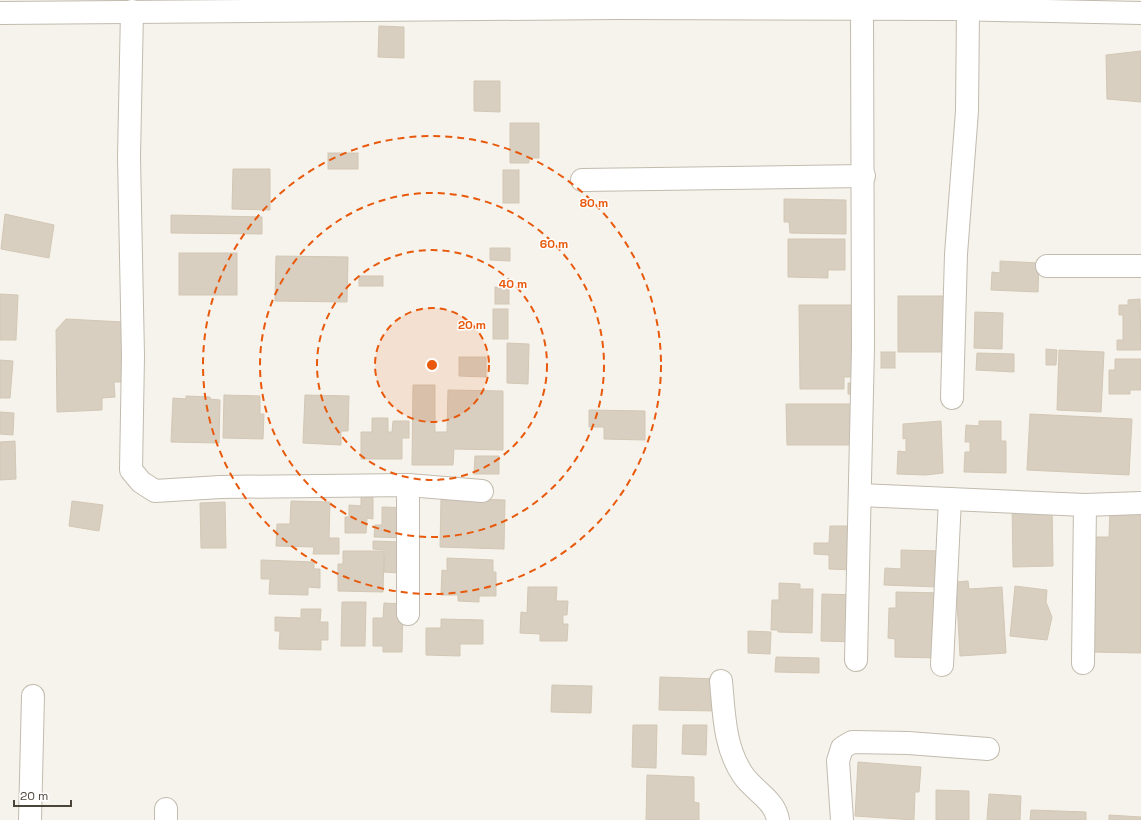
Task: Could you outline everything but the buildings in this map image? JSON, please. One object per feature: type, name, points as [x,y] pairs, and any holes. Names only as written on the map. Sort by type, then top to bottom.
[{"type":"street","points":[[0,13],[369,5],[617,4],[820,4],[862,9],[1141,13]]},
{"type":"street","points":[[856,660],[860,495],[864,176],[862,9]]},
{"type":"street","points":[[952,398],[956,254],[966,111],[968,10]]},
{"type":"street","points":[[132,11],[129,157],[132,470],[140,482],[155,491],[220,487],[408,485],[482,491]]},
{"type":"street","points":[[582,180],[864,176]]},
{"type":"street","points":[[1047,266],[1141,266]]},
{"type":"street","points":[[408,485],[408,614]]},
{"type":"street","points":[[860,495],[1085,505],[1141,502]]},
{"type":"street","points":[[942,665],[950,499]]},
{"type":"street","points":[[1083,663],[1085,505]]},
{"type":"street","points":[[721,680],[727,740],[734,759],[744,776],[777,811],[778,820]]},
{"type":"street","points":[[30,820],[33,696]]},
{"type":"street","points":[[842,820],[838,761],[842,748],[852,742],[908,743],[988,750]]}]
